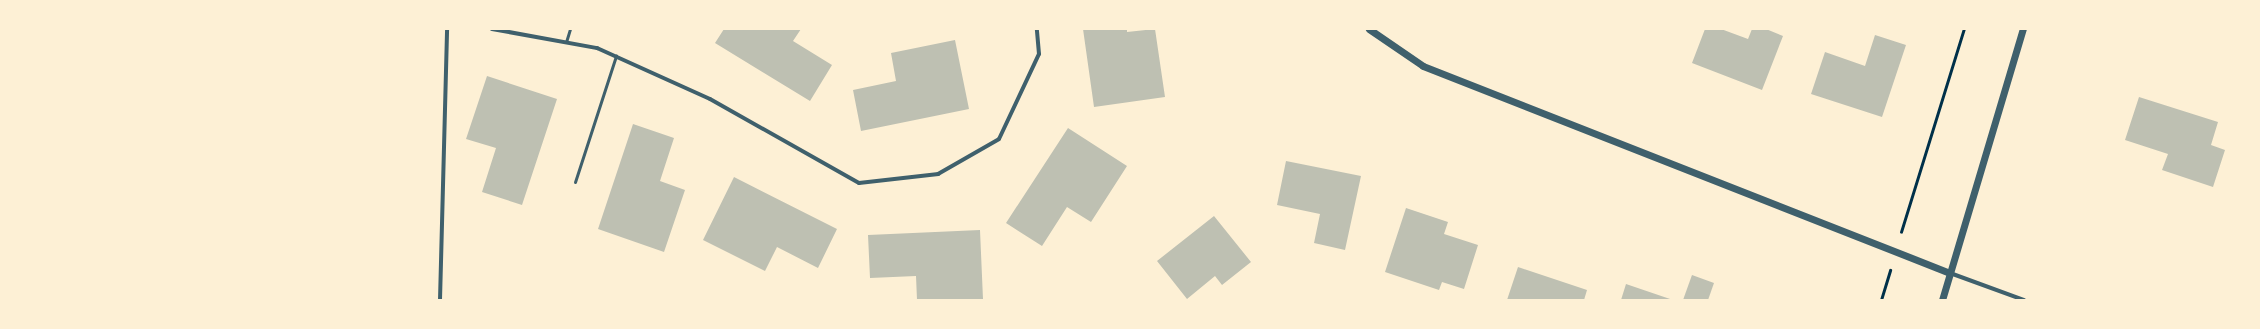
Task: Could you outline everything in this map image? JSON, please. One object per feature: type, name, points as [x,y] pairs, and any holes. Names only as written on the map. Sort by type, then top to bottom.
[{"type":"street","points":[[440,300],[447,29]]},
{"type":"street","points":[[492,29],[598,48],[710,99],[859,182],[938,174],[999,139],[1039,54],[1037,29]]},
{"type":"street","points":[[1369,29],[1423,66],[1950,273],[2024,300]]},
{"type":"street","points":[[1942,300],[2023,29]]},
{"type":"lane","points":[[566,42],[570,29]]},
{"type":"lane","points":[[575,182],[616,56]]},
{"type":"path","points":[[1906,216],[1964,29]]},
{"type":"path","points":[[1882,300],[1888,276]]},
{"type":"building","points":[[724,29],[801,29],[793,41],[832,65],[810,101],[715,43]]},
{"type":"building","points":[[1083,29],[1127,29],[1127,32],[1155,29],[1165,97],[1094,107]]},
{"type":"building","points":[[1705,29],[1721,29],[1748,39],[1752,29],[1766,29],[1783,36],[1762,90],[1692,63]]},
{"type":"building","points":[[1875,35],[1906,45],[1882,117],[1811,94],[1825,52],[1865,66]]},
{"type":"building","points":[[955,40],[969,109],[861,131],[853,90],[896,81],[891,53]]},
{"type":"building","points":[[487,76],[557,99],[522,205],[482,192],[496,148],[466,139]]},
{"type":"building","points":[[2139,97],[2218,122],[2211,145],[2225,150],[2213,187],[2162,170],[2168,154],[2125,140]]},
{"type":"building","points":[[633,124],[674,138],[660,181],[685,190],[664,252],[598,229]]},
{"type":"building","points":[[1068,128],[1127,166],[1091,222],[1067,207],[1042,246],[1006,223]]},
{"type":"building","points":[[1286,161],[1361,176],[1345,250],[1314,243],[1320,214],[1277,205]]},
{"type":"building","points":[[734,177],[837,229],[818,268],[777,247],[765,271],[703,240]]},
{"type":"building","points":[[1406,208],[1448,222],[1444,234],[1478,245],[1464,289],[1442,282],[1439,290],[1385,272]]},
{"type":"building","points":[[1214,216],[1251,262],[1222,285],[1215,276],[1187,299],[1157,261]]},
{"type":"building","points":[[980,230],[983,299],[917,300],[916,276],[870,278],[868,235]]},
{"type":"building","points":[[1518,267],[1587,290],[1584,300],[1507,300]]},
{"type":"building","points":[[1692,275],[1714,283],[1708,300],[1683,300]]},
{"type":"building","points":[[1626,284],[1673,300],[1621,300]]}]
